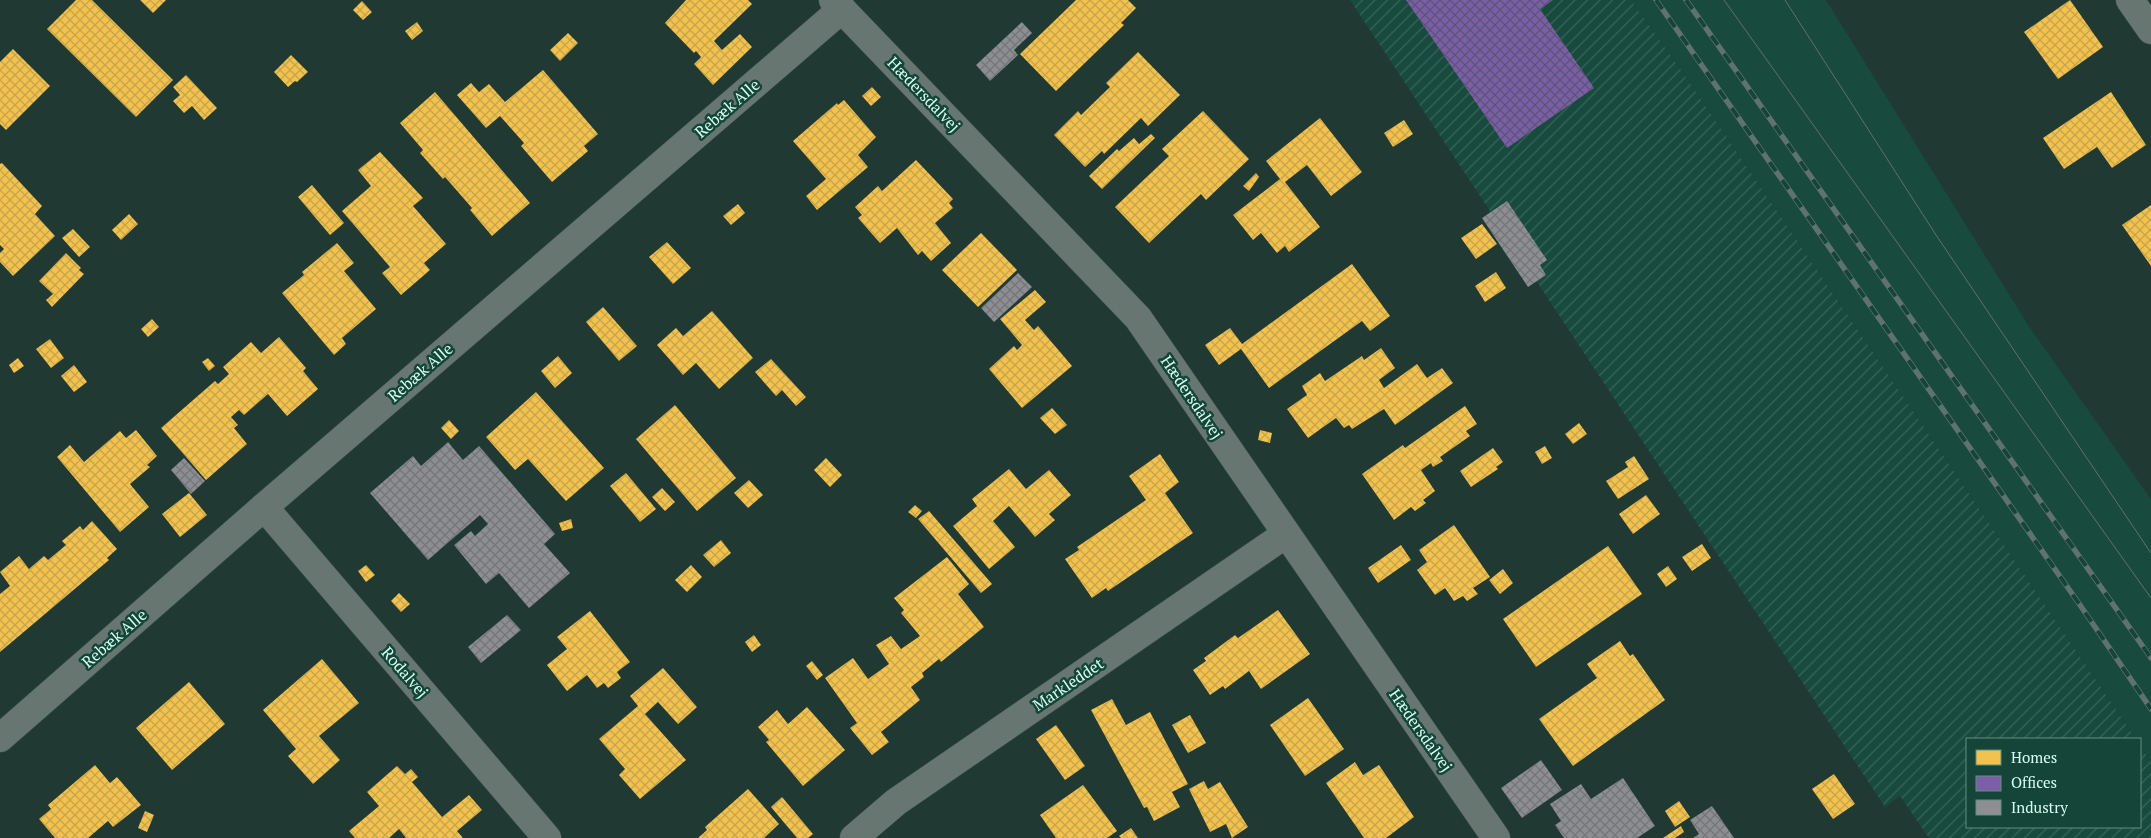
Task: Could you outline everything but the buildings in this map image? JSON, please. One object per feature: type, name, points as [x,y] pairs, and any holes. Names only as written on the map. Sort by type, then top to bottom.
[{"type":"street","points":[[2130,0],[2151,30]]},
{"type":"street","name":"Rebæk Alle","points":[[0,738],[838,4]]},
{"type":"street","name":"Hædersdalvej","points":[[838,4],[1138,318],[1496,838]]},
{"type":"street","name":"Rodalvej","points":[[264,507],[547,838]]},
{"type":"street","name":"Markleddet","points":[[854,838],[896,802],[1286,534]]},
{"type":"shaded area","points":[[1350,0],[1631,0],[1679,67],[2135,738],[1966,738],[1966,828],[2141,828],[2141,747],[2151,762],[2151,838],[1929,838],[1900,796],[1885,807]]},
{"type":"shaded area","points":[[1631,0],[1826,0],[2030,328],[2151,499],[2151,762],[2141,747],[2141,738],[2135,738],[1679,67]]},
{"type":"tram line","points":[[1724,0],[2151,598]]},
{"type":"tram line","points":[[1785,0],[1936,235],[2151,553]]},
{"type":"railway","points":[[1656,0],[2151,709]]},
{"type":"railway","points":[[1686,0],[2151,658]]}]
